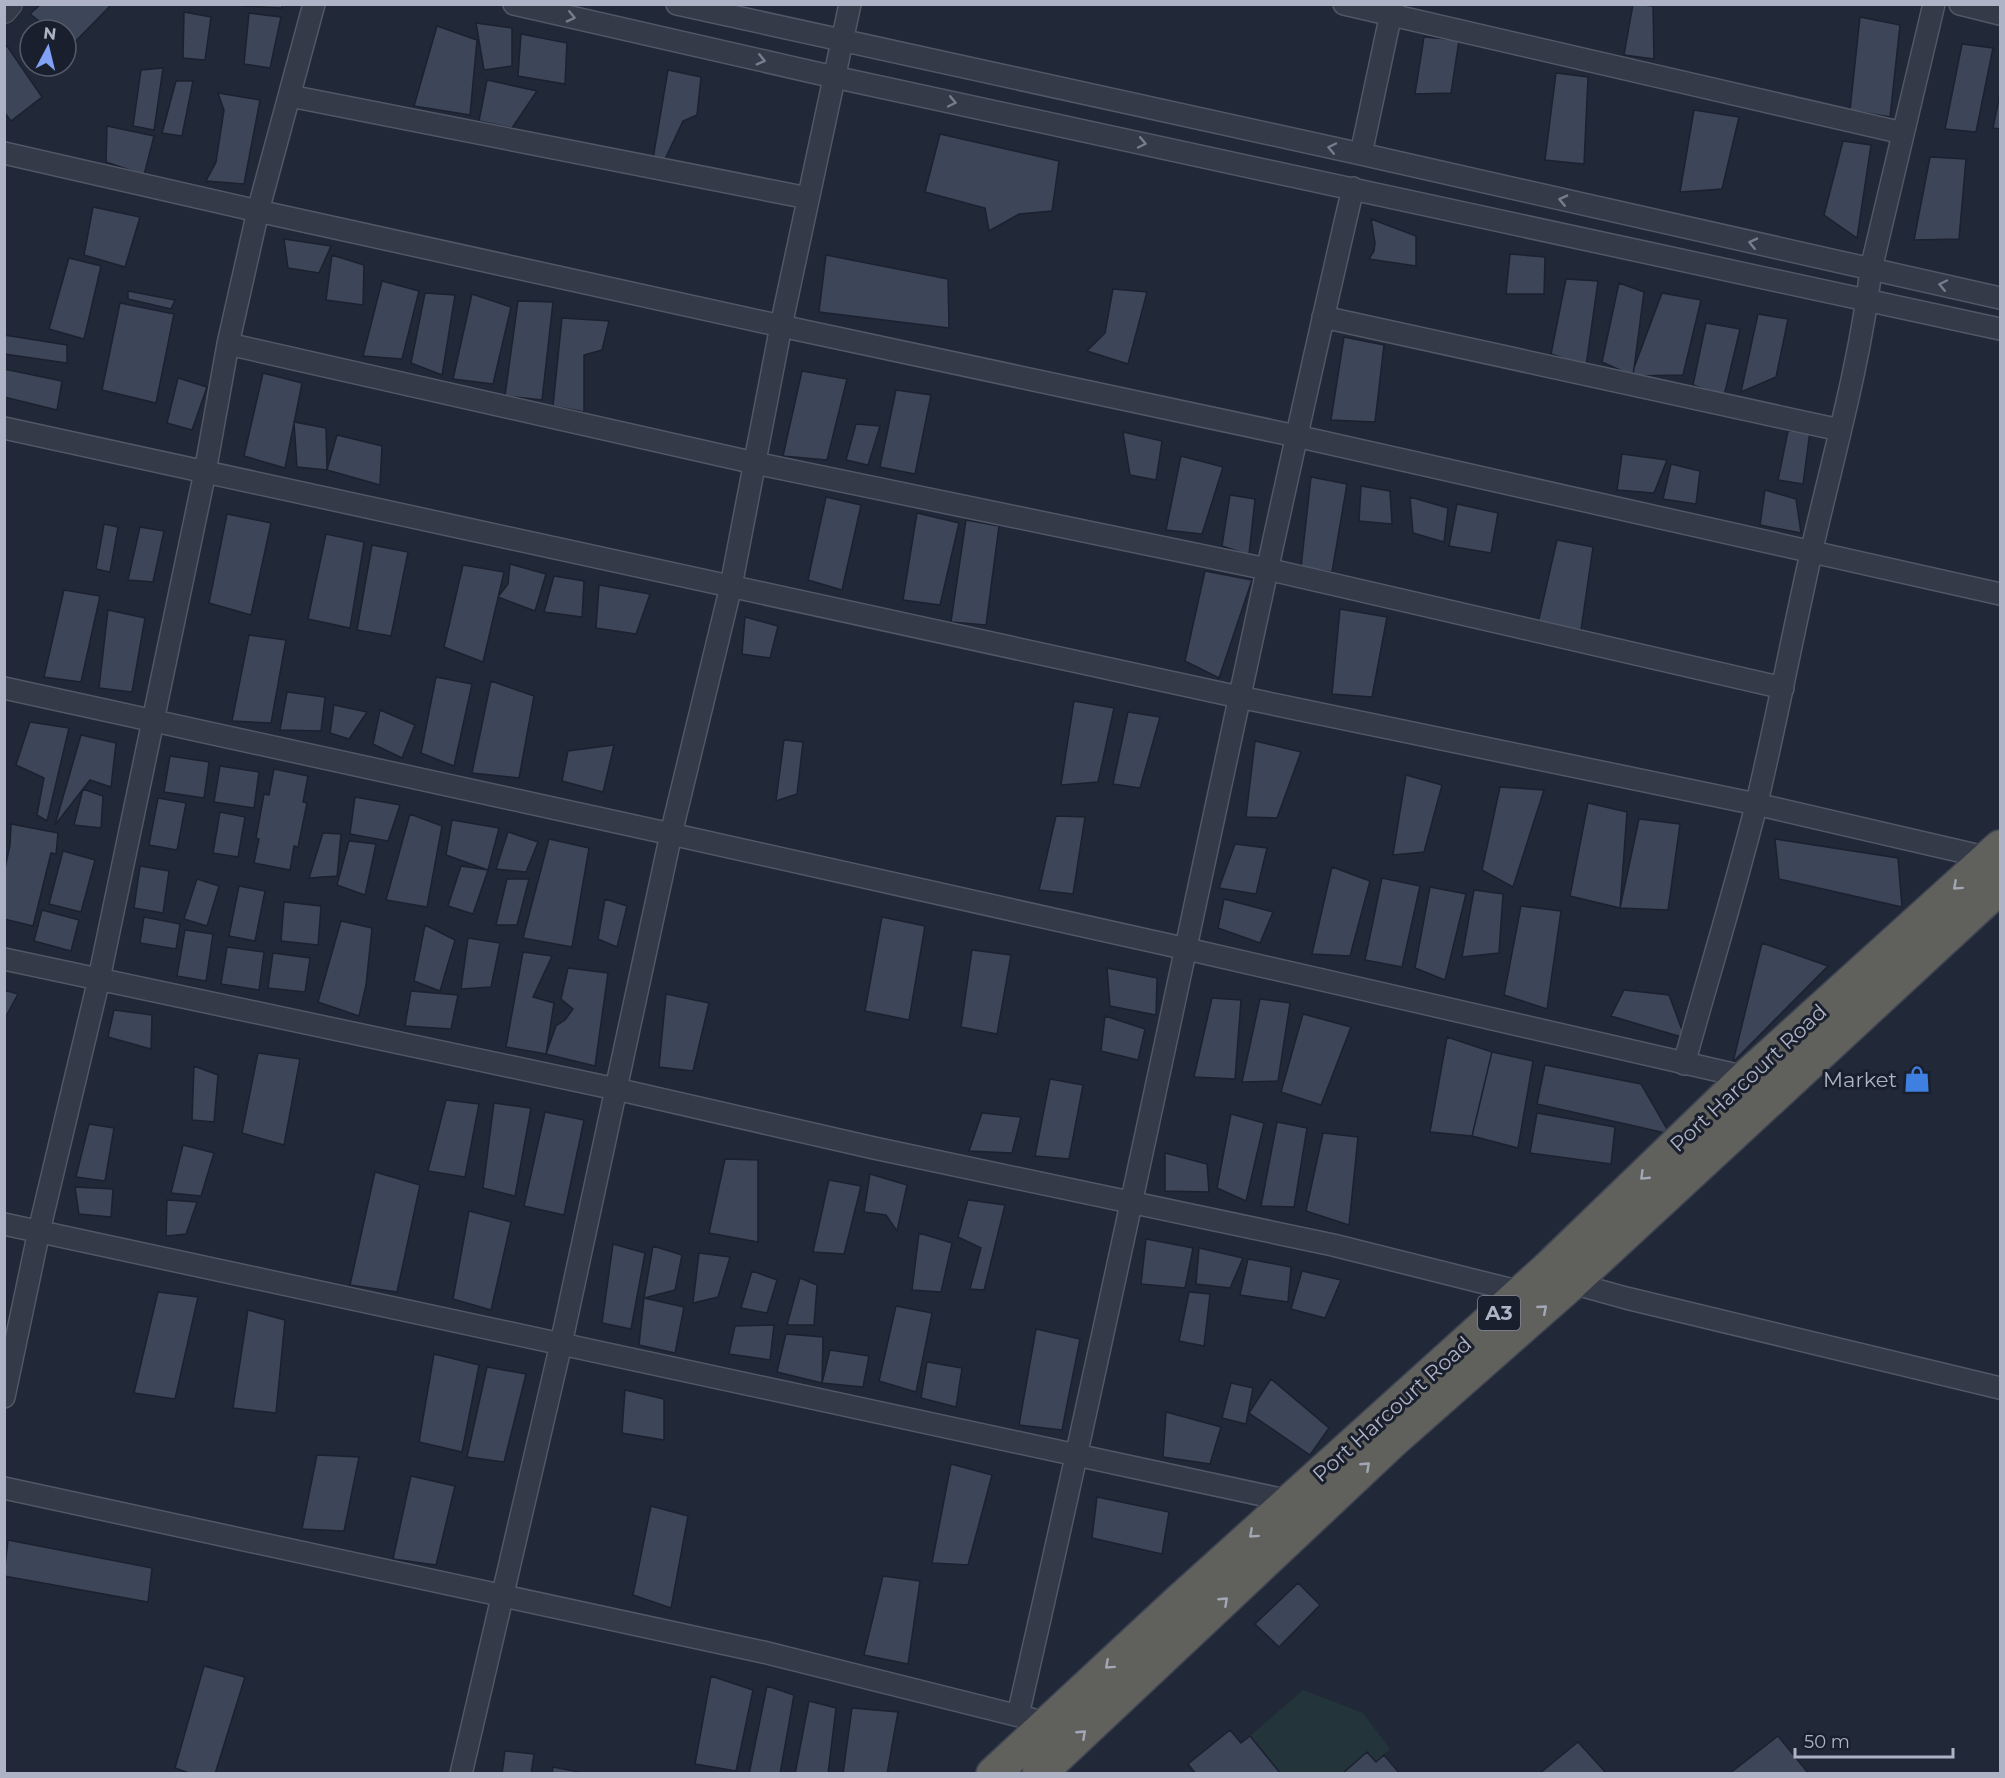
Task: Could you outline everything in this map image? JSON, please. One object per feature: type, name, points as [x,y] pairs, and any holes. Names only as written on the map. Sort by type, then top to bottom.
[{"type":"highway","name":"Port Harcourt Road","points":[[1039,1773],[1290,1501],[1521,1292],[1560,1276],[1746,1077],[1997,864]]},
{"type":"highway","name":"Port Harcourt Road","points":[[993,1773],[1032,1719],[1189,1613],[1395,1439],[1560,1276],[1997,864]]},
{"type":"street","points":[[4,10],[9,4]]},
{"type":"street","points":[[4,1397],[39,1231],[99,979],[205,472],[228,344],[258,212],[314,4]]},
{"type":"street","points":[[514,4],[834,77],[2001,329]]},
{"type":"street","points":[[677,4],[2001,298]]},
{"type":"street","points":[[461,1773],[561,1344],[671,834],[731,586],[781,326],[850,4]]},
{"type":"street","points":[[1344,4],[1392,10],[1903,133]]},
{"type":"street","points":[[1684,1064],[1756,804],[1840,430],[1868,299],[1871,269],[1934,4]]},
{"type":"street","points":[[1960,4],[2001,14]]},
{"type":"street","points":[[1360,154],[1392,10]]},
{"type":"street","points":[[290,96],[808,198]]},
{"type":"street","points":[[4,153],[258,212],[1296,436],[2001,594]]},
{"type":"street","points":[[4,1488],[763,1652],[1032,1719],[1078,1455],[1239,697],[1353,188]]},
{"type":"street","points":[[1323,317],[1840,430]]},
{"type":"street","points":[[228,344],[755,463],[1267,569],[1783,688]]},
{"type":"street","points":[[4,428],[1239,697],[1756,804],[1997,864]]},
{"type":"street","points":[[4,688],[1187,949],[1746,1077]]},
{"type":"street","points":[[4,959],[1333,1245],[1521,1292]]},
{"type":"street","points":[[4,1224],[1290,1501]]},
{"type":"street","points":[[1560,1276],[1626,1298],[2001,1388]]},
{"type":"shaded area","points":[[1303,1690],[1363,1713],[1390,1749],[1376,1762],[1367,1752],[1342,1773],[1281,1773],[1250,1736]]},
{"type":"building","points":[[41,4],[112,4],[78,39],[78,18],[35,18],[30,14]]},
{"type":"building","points":[[243,4],[282,4],[282,8],[243,6]]},
{"type":"building","points":[[1633,4],[1653,6],[1654,59],[1624,55]]},
{"type":"building","points":[[184,12],[211,17],[205,60],[183,58]]},
{"type":"building","points":[[249,13],[281,17],[270,68],[244,64]]},
{"type":"building","points":[[1860,17],[1900,25],[1890,117],[1850,110]]},
{"type":"building","points":[[476,23],[512,28],[512,66],[484,70]]},
{"type":"building","points":[[437,26],[477,40],[470,115],[414,106]]},
{"type":"building","points":[[521,34],[567,43],[565,84],[518,76]]},
{"type":"building","points":[[1424,37],[1459,40],[1451,93],[1415,94]]},
{"type":"building","points":[[1962,44],[1993,48],[1976,132],[1945,129]]},
{"type":"building","points":[[7,46],[18,62],[18,78],[29,78],[42,97],[11,121],[4,112],[4,48]]},
{"type":"building","points":[[163,68],[154,130],[133,126],[141,70]]},
{"type":"building","points":[[668,70],[701,77],[697,115],[683,121],[665,159],[653,159]]},
{"type":"building","points":[[1556,73],[1588,77],[1584,164],[1545,160]]},
{"type":"building","points":[[487,80],[537,91],[512,128],[479,121]]},
{"type":"building","points":[[176,81],[193,81],[182,136],[162,133]]},
{"type":"building","points":[[218,93],[260,100],[244,184],[206,181],[216,162],[224,110]]},
{"type":"building","points":[[2000,94],[2000,129],[1993,128]]},
{"type":"building","points":[[1694,110],[1739,117],[1722,189],[1680,192]]},
{"type":"building","points":[[107,126],[154,136],[144,175],[106,162]]},
{"type":"building","points":[[940,134],[1059,161],[1052,211],[1019,214],[989,231],[985,208],[925,192]]},
{"type":"building","points":[[1843,141],[1871,145],[1857,238],[1824,215]]},
{"type":"building","points":[[1930,157],[1966,159],[1959,239],[1914,240]]},
{"type":"building","points":[[93,207],[140,217],[125,267],[84,255]]},
{"type":"building","points":[[1371,219],[1416,236],[1416,266],[1369,259],[1374,251],[1375,243]]},
{"type":"building","points":[[284,239],[331,246],[319,273],[288,268]]},
{"type":"building","points":[[1510,254],[1545,257],[1544,294],[1506,294]]},
{"type":"building","points":[[332,255],[364,265],[363,305],[326,300]]},
{"type":"building","points":[[826,255],[948,279],[949,328],[819,312]]},
{"type":"building","points":[[69,258],[101,266],[84,339],[49,329]]},
{"type":"building","points":[[1566,279],[1598,281],[1586,366],[1551,354]]},
{"type":"building","points":[[382,281],[419,291],[402,359],[363,356]]},
{"type":"building","points":[[1619,283],[1644,292],[1633,376],[1602,362]]},
{"type":"building","points":[[1113,289],[1147,292],[1128,364],[1087,351],[1105,333]]},
{"type":"building","points":[[128,291],[175,300],[171,309],[128,299]]},
{"type":"building","points":[[425,293],[455,295],[442,375],[411,363]]},
{"type":"building","points":[[1662,293],[1701,300],[1683,375],[1633,376],[1634,368]]},
{"type":"building","points":[[472,294],[511,307],[493,384],[453,379]]},
{"type":"building","points":[[518,301],[553,302],[542,400],[505,396]]},
{"type":"building","points":[[120,303],[174,314],[156,403],[102,390]]},
{"type":"building","points":[[1758,314],[1788,319],[1776,377],[1741,392]]},
{"type":"building","points":[[562,318],[609,321],[602,350],[584,355],[584,412],[553,406]]},
{"type":"building","points":[[1706,323],[1740,329],[1724,396],[1693,385]]},
{"type":"building","points":[[4,335],[67,345],[67,363],[4,354]]},
{"type":"building","points":[[1344,337],[1384,345],[1375,422],[1331,420]]},
{"type":"building","points":[[4,369],[62,381],[57,410],[4,397]]},
{"type":"building","points":[[802,371],[847,379],[827,460],[783,456]]},
{"type":"building","points":[[263,373],[302,383],[285,468],[244,456]]},
{"type":"building","points":[[178,378],[207,387],[192,430],[167,423]]},
{"type":"building","points":[[896,390],[931,395],[915,474],[880,467]]},
{"type":"building","points":[[294,422],[326,428],[327,470],[297,467]]},
{"type":"building","points":[[856,424],[880,426],[868,465],[846,460]]},
{"type":"building","points":[[1788,431],[1810,431],[1803,484],[1778,480]]},
{"type":"building","points":[[1123,432],[1162,441],[1156,480],[1130,475]]},
{"type":"building","points":[[337,435],[382,446],[380,485],[327,470]]},
{"type":"building","points":[[1622,454],[1667,460],[1654,493],[1617,490]]},
{"type":"building","points":[[1181,456],[1223,467],[1202,534],[1166,530]]},
{"type":"building","points":[[1671,464],[1700,471],[1696,504],[1663,499]]},
{"type":"building","points":[[1311,477],[1347,484],[1332,572],[1301,567]]},
{"type":"building","points":[[1361,486],[1390,491],[1392,524],[1359,521]]},
{"type":"building","points":[[1765,490],[1796,499],[1801,533],[1760,525]]},
{"type":"building","points":[[1230,495],[1255,499],[1249,555],[1222,546]]},
{"type":"building","points":[[826,497],[861,505],[842,590],[808,580]]},
{"type":"building","points":[[1410,497],[1448,508],[1444,542],[1413,533]]},
{"type":"building","points":[[1457,504],[1498,513],[1491,553],[1449,546]]},
{"type":"building","points":[[917,513],[959,523],[940,605],[903,600]]},
{"type":"building","points":[[227,514],[271,523],[251,615],[209,603]]},
{"type":"building","points":[[966,520],[999,526],[986,625],[951,622]]},
{"type":"building","points":[[104,524],[118,527],[110,572],[96,569]]},
{"type":"building","points":[[140,527],[164,531],[153,582],[128,580]]},
{"type":"building","points":[[326,534],[364,542],[350,628],[308,619]]},
{"type":"building","points":[[1557,540],[1593,547],[1581,630],[1538,623]]},
{"type":"building","points":[[372,545],[408,552],[391,636],[357,630]]},
{"type":"building","points":[[510,564],[546,574],[535,611],[498,597],[508,584]]},
{"type":"building","points":[[463,565],[504,572],[483,662],[444,647]]},
{"type":"building","points":[[1205,571],[1252,580],[1219,678],[1185,661]]},
{"type":"building","points":[[554,576],[584,581],[582,617],[544,612]]},
{"type":"building","points":[[599,585],[650,594],[636,634],[596,628]]},
{"type":"building","points":[[64,590],[100,596],[81,682],[44,677]]},
{"type":"building","points":[[1340,609],[1387,617],[1372,697],[1332,694]]},
{"type":"building","points":[[108,610],[145,618],[132,692],[99,688]]},
{"type":"building","points":[[745,617],[778,626],[770,658],[742,654]]},
{"type":"building","points":[[249,635],[286,640],[271,723],[232,721]]},
{"type":"building","points":[[436,677],[472,684],[454,766],[421,753]]},
{"type":"building","points":[[491,681],[534,696],[519,778],[472,773]]},
{"type":"building","points":[[287,692],[325,697],[321,731],[280,730]]},
{"type":"building","points":[[1074,701],[1114,708],[1098,782],[1061,785]]},
{"type":"building","points":[[334,705],[367,712],[349,739],[330,733]]},
{"type":"building","points":[[380,710],[415,725],[402,758],[373,744]]},
{"type":"building","points":[[1128,712],[1160,717],[1140,788],[1113,784]]},
{"type":"building","points":[[30,722],[69,728],[47,821],[37,815],[44,778],[16,765]]},
{"type":"building","points":[[81,735],[116,743],[111,787],[90,780],[55,825]]},
{"type":"building","points":[[784,740],[803,742],[797,794],[776,801]]},
{"type":"building","points":[[1255,741],[1301,752],[1277,818],[1246,817]]},
{"type":"building","points":[[614,745],[603,792],[562,781],[568,751]]},
{"type":"building","points":[[170,756],[209,762],[204,798],[164,792]]},
{"type":"building","points":[[220,766],[259,772],[254,808],[214,802]]},
{"type":"building","points":[[274,769],[308,776],[303,802],[307,803],[298,847],[294,846],[290,870],[254,863],[264,794],[269,795]]},
{"type":"building","points":[[1406,775],[1442,785],[1424,852],[1393,855]]},
{"type":"building","points":[[1500,787],[1544,790],[1513,887],[1482,870]]},
{"type":"building","points":[[83,789],[103,796],[101,828],[74,825]]},
{"type":"building","points":[[355,797],[400,805],[388,841],[350,834]]},
{"type":"building","points":[[158,798],[186,803],[177,850],[149,845]]},
{"type":"building","points":[[1588,803],[1627,812],[1620,908],[1570,896]]},
{"type":"building","points":[[220,812],[245,817],[238,857],[213,853]]},
{"type":"building","points":[[410,814],[442,826],[427,907],[386,900]]},
{"type":"building","points":[[1056,816],[1085,817],[1073,894],[1039,890]]},
{"type":"building","points":[[1639,819],[1680,824],[1668,910],[1620,908]]},
{"type":"building","points":[[452,820],[499,828],[488,870],[446,855]]},
{"type":"building","points":[[11,824],[58,833],[56,854],[51,853],[33,926],[4,919],[4,873],[10,845]]},
{"type":"building","points":[[508,832],[538,842],[526,872],[496,869]]},
{"type":"building","points":[[323,833],[341,834],[337,876],[309,878]]},
{"type":"building","points":[[549,839],[589,848],[572,947],[523,938]]},
{"type":"building","points":[[1775,839],[1898,858],[1902,907],[1779,879]]},
{"type":"building","points":[[349,841],[376,844],[365,895],[337,885]]},
{"type":"building","points":[[1235,844],[1267,848],[1256,894],[1219,888]]},
{"type":"building","points":[[63,851],[95,860],[81,912],[49,904]]},
{"type":"building","points":[[140,866],[169,871],[163,913],[134,908]]},
{"type":"building","points":[[461,866],[488,870],[473,914],[448,906]]},
{"type":"building","points":[[1332,867],[1370,881],[1350,956],[1312,954]]},
{"type":"building","points":[[1382,878],[1420,886],[1402,967],[1365,960]]},
{"type":"building","points":[[197,879],[219,886],[207,926],[184,919]]},
{"type":"building","points":[[507,879],[529,879],[517,925],[496,925]]},
{"type":"building","points":[[239,886],[265,891],[255,941],[229,936]]},
{"type":"building","points":[[1430,887],[1466,894],[1445,980],[1415,968]]},
{"type":"building","points":[[1474,890],[1503,894],[1499,953],[1462,957]]},
{"type":"building","points":[[605,899],[627,906],[617,947],[598,939]]},
{"type":"building","points":[[1224,899],[1273,912],[1260,943],[1218,928]]},
{"type":"building","points":[[284,902],[321,906],[318,945],[281,941]]},
{"type":"building","points":[[1521,906],[1561,911],[1547,1009],[1504,995]]},
{"type":"building","points":[[42,910],[79,920],[71,951],[34,941]]},
{"type":"building","points":[[144,917],[180,924],[176,949],[140,943]]},
{"type":"building","points":[[882,917],[925,926],[909,1020],[865,1011]]},
{"type":"building","points":[[341,921],[372,928],[366,985],[359,1016],[318,1002]]},
{"type":"building","points":[[425,925],[455,940],[440,991],[414,981]]},
{"type":"building","points":[[185,930],[213,934],[206,981],[177,976]]},
{"type":"building","points":[[468,938],[500,943],[491,987],[461,989]]},
{"type":"building","points":[[1762,943],[1828,966],[1733,1062]]},
{"type":"building","points":[[227,947],[264,952],[259,990],[221,984]]},
{"type":"building","points":[[972,950],[1011,955],[997,1034],[961,1027]]},
{"type":"building","points":[[523,952],[552,956],[533,997],[554,1003],[546,1054],[506,1047]]},
{"type":"building","points":[[273,953],[310,958],[305,992],[268,988]]},
{"type":"building","points":[[568,968],[608,973],[595,1066],[546,1054],[556,1026],[565,1020],[573,1009],[561,999]]},
{"type":"building","points":[[1107,968],[1157,978],[1156,1015],[1110,1006]]},
{"type":"building","points":[[4,990],[18,994],[4,1020]]},
{"type":"building","points":[[1624,990],[1669,995],[1685,1038],[1611,1016]]},
{"type":"building","points":[[411,991],[458,995],[451,1029],[405,1026]]},
{"type":"building","points":[[666,994],[709,1003],[693,1071],[659,1067]]},
{"type":"building","points":[[1212,998],[1241,1000],[1235,1079],[1194,1077]]},
{"type":"building","points":[[1260,999],[1290,1003],[1278,1081],[1242,1082]]},
{"type":"building","points":[[114,1010],[152,1015],[151,1049],[108,1037]]},
{"type":"building","points":[[1303,1014],[1351,1027],[1321,1105],[1281,1092]]},
{"type":"building","points":[[1105,1016],[1145,1029],[1138,1060],[1101,1051]]},
{"type":"building","points":[[1447,1037],[1492,1052],[1472,1136],[1430,1132]]},
{"type":"building","points":[[1492,1052],[1533,1061],[1518,1148],[1472,1136]]},
{"type":"building","points":[[258,1053],[300,1059],[284,1145],[242,1133]]},
{"type":"building","points":[[1545,1065],[1641,1084],[1670,1134],[1537,1104]]},
{"type":"building","points":[[194,1066],[218,1075],[214,1122],[192,1120]]},
{"type":"building","points":[[1050,1079],[1083,1085],[1069,1159],[1035,1156]]},
{"type":"building","points":[[446,1100],[479,1104],[465,1177],[428,1171]]},
{"type":"building","points":[[494,1103],[531,1108],[515,1196],[483,1188]]},
{"type":"building","points":[[545,1112],[584,1120],[564,1215],[524,1206]]},
{"type":"building","points":[[982,1113],[1021,1117],[1012,1153],[969,1151]]},
{"type":"building","points":[[1537,1113],[1615,1127],[1611,1164],[1530,1153]]},
{"type":"building","points":[[1231,1114],[1264,1123],[1246,1201],[1217,1188]]},
{"type":"building","points":[[1277,1122],[1307,1128],[1294,1207],[1261,1206]]},
{"type":"building","points":[[89,1124],[114,1128],[105,1181],[76,1177]]},
{"type":"building","points":[[1323,1133],[1358,1137],[1349,1225],[1306,1211]]},
{"type":"building","points":[[183,1145],[214,1153],[201,1196],[171,1193]]},
{"type":"building","points":[[1165,1153],[1207,1164],[1209,1192],[1165,1191]]},
{"type":"building","points":[[725,1159],[758,1160],[758,1242],[709,1233]]},
{"type":"building","points":[[375,1172],[420,1185],[397,1292],[350,1285]]},
{"type":"building","points":[[870,1174],[907,1185],[897,1231],[886,1215],[864,1212]]},
{"type":"building","points":[[829,1180],[861,1186],[844,1254],[813,1252]]},
{"type":"building","points":[[75,1187],[113,1189],[111,1217],[79,1214]]},
{"type":"building","points":[[167,1200],[197,1202],[186,1234],[166,1236]]},
{"type":"building","points":[[968,1200],[1005,1205],[984,1290],[970,1289],[981,1248],[958,1237]]},
{"type":"building","points":[[469,1211],[511,1222],[491,1310],[453,1299]]},
{"type":"building","points":[[919,1233],[952,1243],[941,1292],[912,1290]]},
{"type":"building","points":[[1146,1239],[1193,1248],[1185,1288],[1141,1284]]},
{"type":"building","points":[[613,1244],[645,1253],[631,1329],[602,1323]]},
{"type":"building","points":[[653,1246],[682,1255],[675,1290],[644,1298]]},
{"type":"building","points":[[1199,1248],[1243,1258],[1230,1288],[1196,1284]]},
{"type":"building","points":[[699,1253],[730,1257],[718,1297],[693,1303]]},
{"type":"building","points":[[1248,1259],[1291,1267],[1288,1302],[1240,1295]]},
{"type":"building","points":[[752,1271],[777,1280],[767,1313],[741,1308]]},
{"type":"building","points":[[1302,1271],[1341,1280],[1325,1318],[1291,1309]]},
{"type":"building","points":[[800,1278],[817,1285],[814,1325],[787,1325]]},
{"type":"building","points":[[158,1292],[198,1297],[175,1399],[134,1393]]},
{"type":"building","points":[[1189,1292],[1210,1294],[1204,1346],[1179,1341]]},
{"type":"building","points":[[644,1298],[684,1307],[675,1353],[639,1345]]},
{"type":"building","points":[[896,1306],[932,1313],[916,1392],[879,1381]]},
{"type":"building","points":[[248,1310],[285,1320],[276,1413],[233,1408]]},
{"type":"building","points":[[774,1325],[770,1360],[729,1354],[735,1326]]},
{"type":"building","points":[[1036,1329],[1080,1339],[1062,1430],[1019,1425]]},
{"type":"building","points":[[786,1334],[823,1337],[822,1383],[777,1372]]},
{"type":"building","points":[[830,1350],[869,1356],[863,1387],[822,1383]]},
{"type":"building","points":[[434,1354],[479,1365],[462,1452],[419,1442]]},
{"type":"building","points":[[927,1362],[962,1368],[956,1407],[921,1398]]},
{"type":"building","points":[[487,1367],[526,1374],[504,1462],[467,1457]]},
{"type":"building","points":[[1271,1379],[1329,1428],[1310,1455],[1249,1413]]},
{"type":"building","points":[[1231,1383],[1253,1388],[1246,1424],[1222,1418]]},
{"type":"building","points":[[625,1390],[664,1399],[664,1440],[622,1433]]},
{"type":"building","points":[[1166,1412],[1221,1427],[1210,1464],[1163,1457]]},
{"type":"building","points":[[317,1455],[359,1457],[344,1531],[302,1529]]},
{"type":"building","points":[[951,1464],[992,1475],[968,1565],[932,1563]]},
{"type":"building","points":[[411,1476],[455,1486],[436,1565],[393,1559]]},
{"type":"building","points":[[1097,1497],[1169,1512],[1162,1554],[1092,1538]]},
{"type":"building","points":[[651,1506],[688,1516],[671,1608],[633,1595]]},
{"type":"building","points":[[8,1540],[152,1568],[148,1602],[4,1576]]},
{"type":"building","points":[[883,1576],[920,1581],[908,1664],[864,1655]]},
{"type":"building","points":[[1298,1583],[1320,1605],[1279,1647],[1255,1624]]},
{"type":"building","points":[[204,1666],[245,1677],[215,1774],[192,1774],[175,1768]]},
{"type":"building","points":[[711,1676],[753,1690],[736,1771],[695,1764]]},
{"type":"building","points":[[767,1686],[794,1695],[780,1774],[749,1774]]},
{"type":"building","points":[[809,1701],[836,1708],[828,1774],[795,1774]]},
{"type":"building","points":[[852,1708],[898,1712],[887,1774],[843,1774]]},
{"type":"building","points":[[1230,1730],[1241,1743],[1250,1736],[1281,1774],[1196,1774],[1188,1764]]},
{"type":"building","points":[[1778,1736],[1809,1774],[1729,1774]]},
{"type":"building","points":[[1578,1742],[1607,1774],[1539,1774]]},
{"type":"building","points":[[505,1751],[534,1754],[531,1774],[502,1774]]},
{"type":"building","points":[[1367,1752],[1376,1762],[1384,1755],[1400,1774],[1342,1774]]},
{"type":"building","points":[[553,1767],[584,1773],[584,1774],[552,1774]]},
{"type":"place","name":"Market","points":[[1917,1079]]}]
